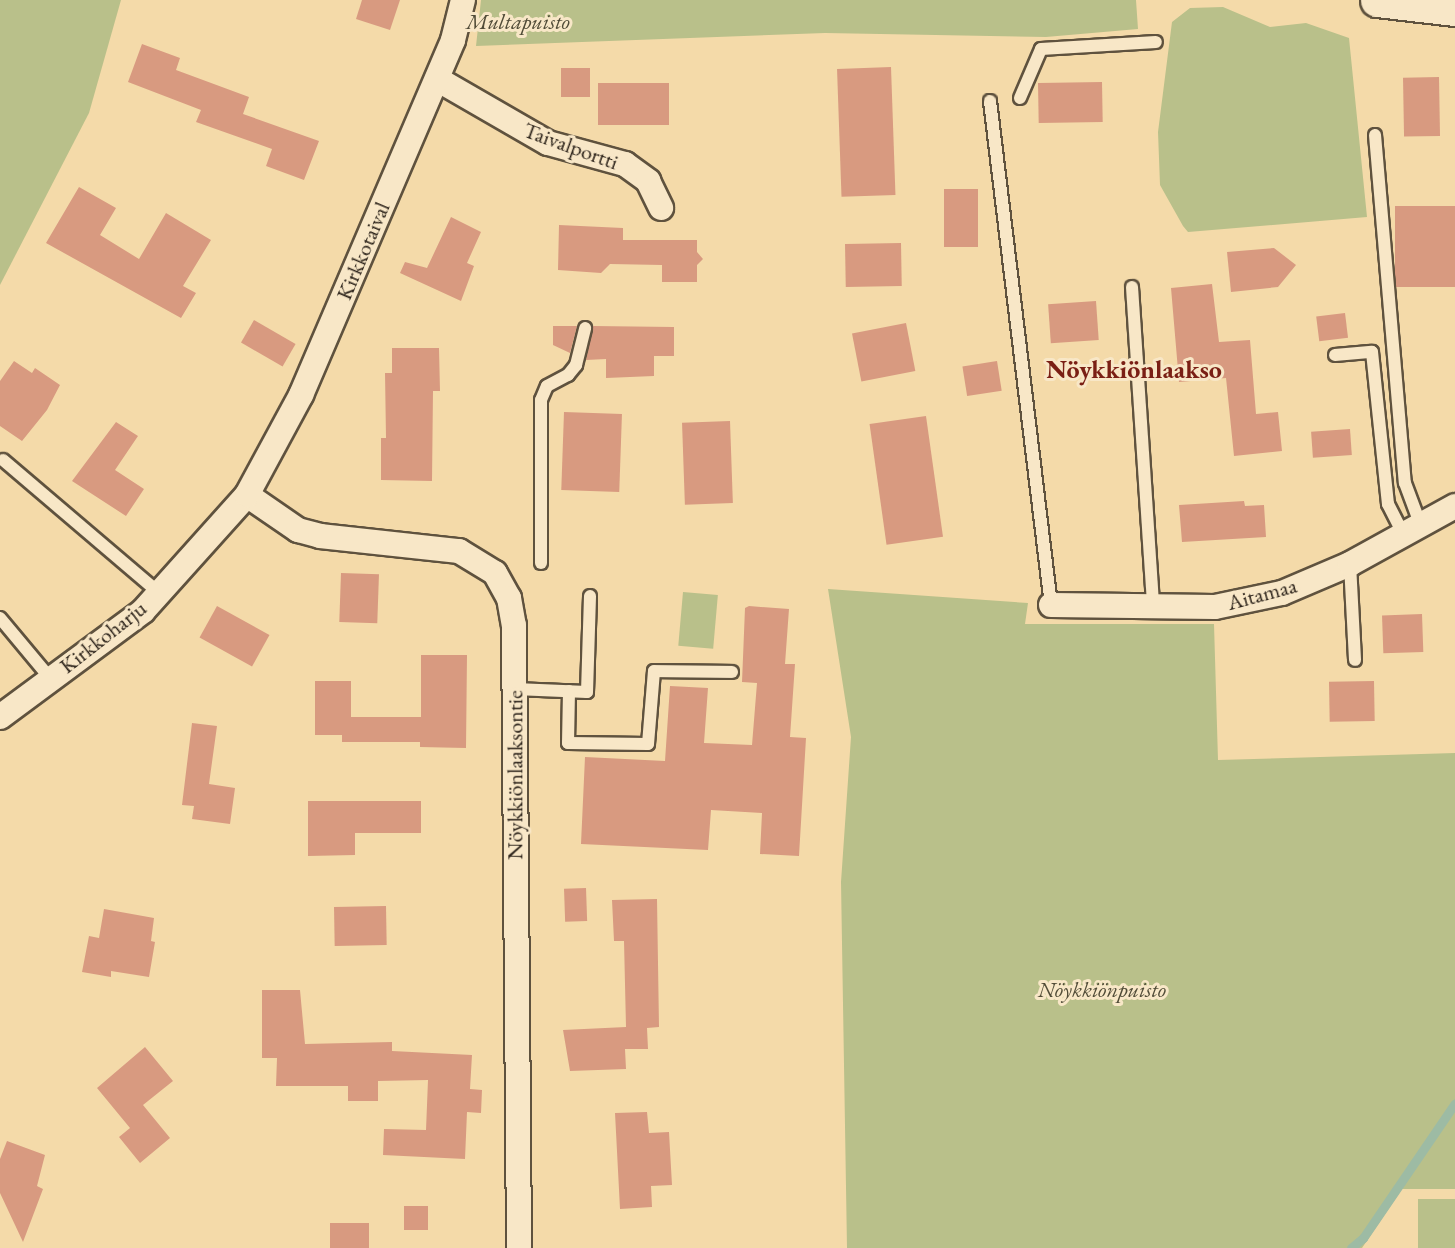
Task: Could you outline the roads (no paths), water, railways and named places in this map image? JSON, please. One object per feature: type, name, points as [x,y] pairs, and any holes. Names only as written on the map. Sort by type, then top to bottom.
[{"type":"street","name":"Kirkkotaival","points":[[247,495],[301,395],[437,80],[453,40],[462,0]]},
{"type":"street","points":[[1377,0],[1455,9]]},
{"type":"street","name":"Taivalportti","points":[[437,80],[548,143],[625,164],[648,181],[661,208]]},
{"type":"street","name":"Kirkkoharju","points":[[0,717],[143,611],[247,495]]},
{"type":"street","name":"Nöykkiönlaaksontie","points":[[247,495],[298,530],[320,536],[438,546],[478,559],[495,573],[509,598],[514,625],[515,689],[519,1248]]},
{"type":"street","name":"Aitamaa","points":[[1051,604],[1215,607],[1282,593],[1350,564],[1455,506]]},
{"type":"lane","points":[[1020,98],[1041,49],[1156,42]]},
{"type":"lane","points":[[990,101],[1051,604]]},
{"type":"lane","points":[[1375,135],[1405,483],[1412,531]]},
{"type":"lane","points":[[1132,287],[1152,605]]},
{"type":"lane","points":[[541,563],[541,400],[548,386],[568,375],[576,365],[585,328]]},
{"type":"lane","points":[[1335,355],[1372,352],[1388,504],[1412,531]]},
{"type":"lane","points":[[3,460],[158,592]]},
{"type":"lane","points":[[1350,564],[1355,660]]},
{"type":"lane","points":[[515,689],[586,692],[590,596]]},
{"type":"lane","points":[[0,618],[50,678]]},
{"type":"lane","points":[[568,691],[568,743],[648,744],[654,671],[732,672]]},
{"type":"waterway","points":[[1351,1248],[1363,1238],[1455,1103]]},
{"type":"district","name":"Nöykkiönlaakso","points":[[1134,370]]},
{"type":"park label","name":"Multapuisto","points":[[518,22]]},
{"type":"park label","name":"Nöykkiönpuisto","points":[[1102,990]]}]
